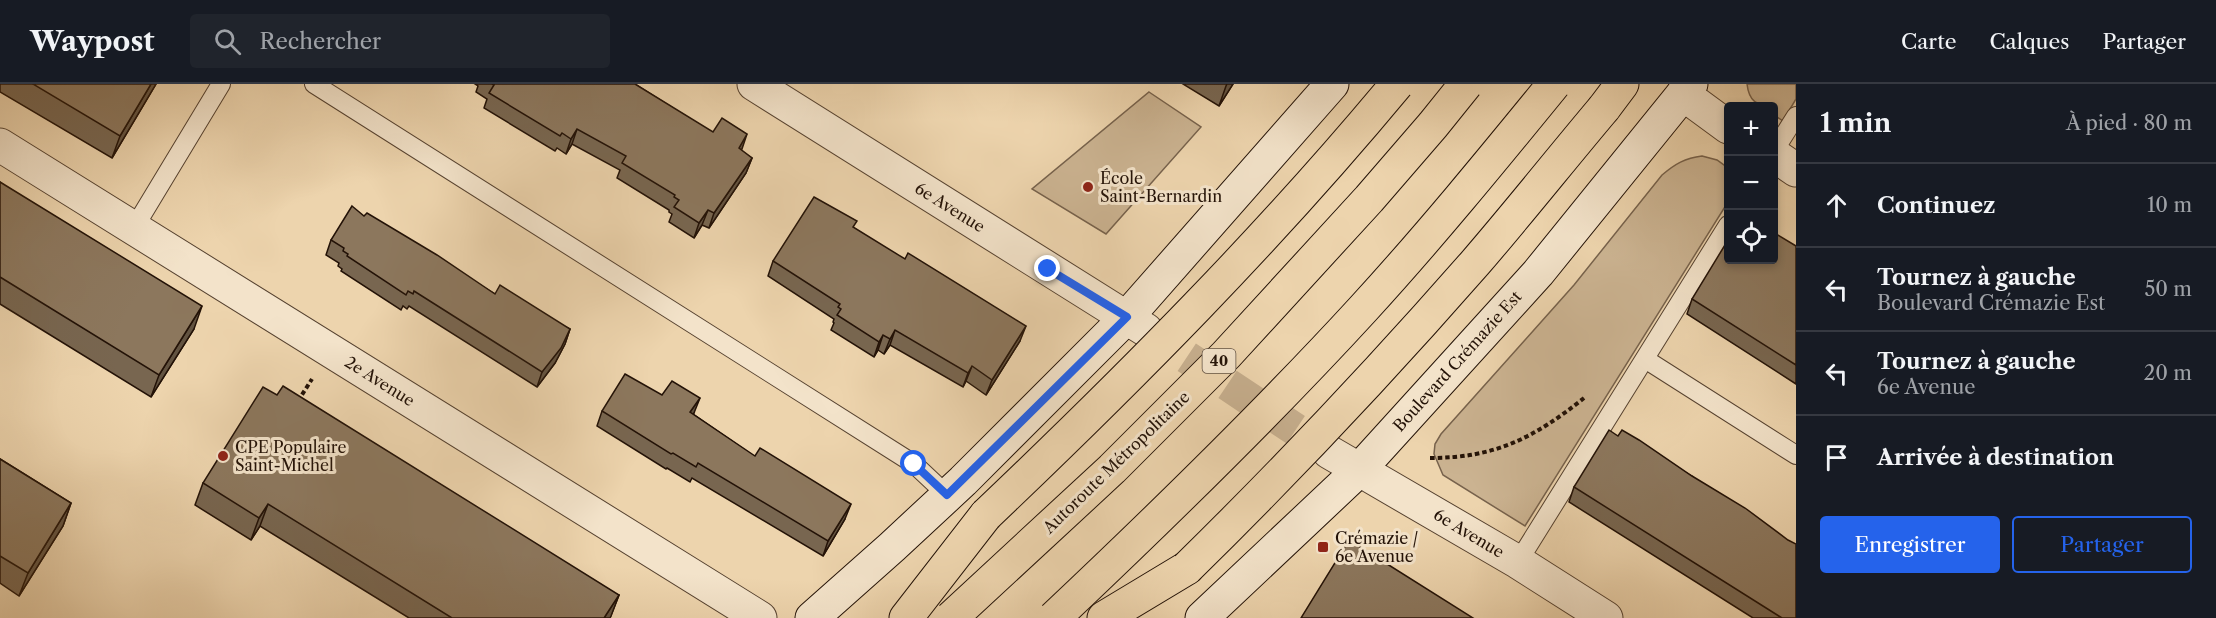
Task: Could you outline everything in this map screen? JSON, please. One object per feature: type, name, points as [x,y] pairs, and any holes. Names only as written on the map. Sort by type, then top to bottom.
[{"type":"highway","points":[[906,618],[986,515],[1197,308],[1353,136],[1397,84]]},
{"type":"highway","name":"Autoroute Métropolitaine","points":[[951,618],[1112,469],[1226,355],[1369,199],[1434,125],[1466,84]]},
{"type":"highway","points":[[1054,618],[1224,455],[1356,317],[1437,225],[1554,84]]},
{"type":"highway","points":[[1104,618],[1187,568],[1237,518],[1348,404],[1414,332],[1613,96]]},
{"type":"street","name":"6e Avenue","points":[[754,84],[1137,324]]},
{"type":"street","points":[[812,618],[1137,324],[1332,84]]},
{"type":"street","points":[[1687,89],[1724,123]]},
{"type":"street","name":"Boulevard Crémazie Est","points":[[1202,618],[1359,470],[1538,273],[1687,89]]},
{"type":"street","name":"2e Avenue","points":[[0,145],[760,618]]},
{"type":"street","points":[[1777,156],[1796,170]]},
{"type":"street","name":"6e Avenue","points":[[1329,452],[1405,494],[1606,618]]},
{"type":"lane","points":[[134,228],[221,84]]},
{"type":"lane","points":[[314,84],[914,464],[947,495]]},
{"type":"lane","points":[[1778,145],[1796,116]]},
{"type":"lane","points":[[1518,562],[1724,231]]},
{"type":"lane","points":[[1645,359],[1796,455]]},
{"type":"path","points":[[294,408],[316,373]]},
{"type":"path","points":[[1430,458],[1475,455],[1523,440],[1541,431],[1590,394]]},
{"type":"shaded area","points":[[1747,84],[1796,84],[1796,99],[1783,121],[1778,118],[1778,102],[1755,102],[1750,95]]},
{"type":"shaded area","points":[[1149,92],[1201,127],[1106,234],[1032,189]]},
{"type":"shaded area","points":[[1702,156],[1717,160],[1724,165],[1724,208],[1525,526],[1443,475],[1434,454],[1435,444],[1441,434],[1574,285],[1662,175],[1690,158]]},
{"type":"building","points":[[33,84],[151,84],[120,136]]},
{"type":"building","points":[[492,84],[635,84],[713,132],[722,118],[747,134],[739,148],[752,158],[714,213],[708,210],[699,223],[674,207],[679,200],[674,197],[675,195],[622,163],[626,156],[577,129],[571,139],[562,133],[560,136],[489,93],[494,85]]},
{"type":"building","points":[[0,182],[202,306],[159,375],[0,277]]},
{"type":"building","points":[[814,197],[857,221],[853,227],[905,259],[908,253],[1026,326],[992,380],[972,366],[968,373],[895,330],[890,339],[883,335],[879,342],[837,315],[841,309],[838,307],[840,304],[773,261]]},
{"type":"building","points":[[352,206],[364,216],[367,213],[437,255],[495,294],[500,285],[570,329],[561,348],[542,372],[414,291],[413,294],[408,291],[406,295],[347,256],[348,254],[343,251],[344,248],[331,240]]},
{"type":"building","points":[[1778,235],[1796,246],[1796,365],[1692,299],[1724,247],[1724,264],[1778,264]]},
{"type":"building","points":[[625,374],[662,395],[672,381],[700,398],[690,412],[755,456],[760,448],[851,504],[828,541],[698,463],[696,467],[673,453],[671,454],[602,411]]},
{"type":"building","points":[[283,386],[619,595],[604,618],[452,618],[268,504],[259,518],[203,483],[263,387],[277,395]]},
{"type":"building","points":[[1609,430],[1618,436],[1622,430],[1639,440],[1745,508],[1796,544],[1796,618],[1782,618],[1574,487]]},
{"type":"building","points":[[0,459],[71,503],[28,573],[0,556]]},
{"type":"building","points":[[1349,540],[1473,618],[1301,618]]},
{"type":"tunnel","points":[[1146,330],[1329,452]]},
{"type":"place","name":"École Saint-Bernardin","points":[[1088,187]]},
{"type":"place","name":"CPE Populaire Saint-Michel","points":[[223,456]]},
{"type":"place","name":"Crémazie / 6e Avenue","points":[[1323,547]]},
{"type":"route","points":[[914,464],[947,495],[1127,317],[1048,269]]}]
